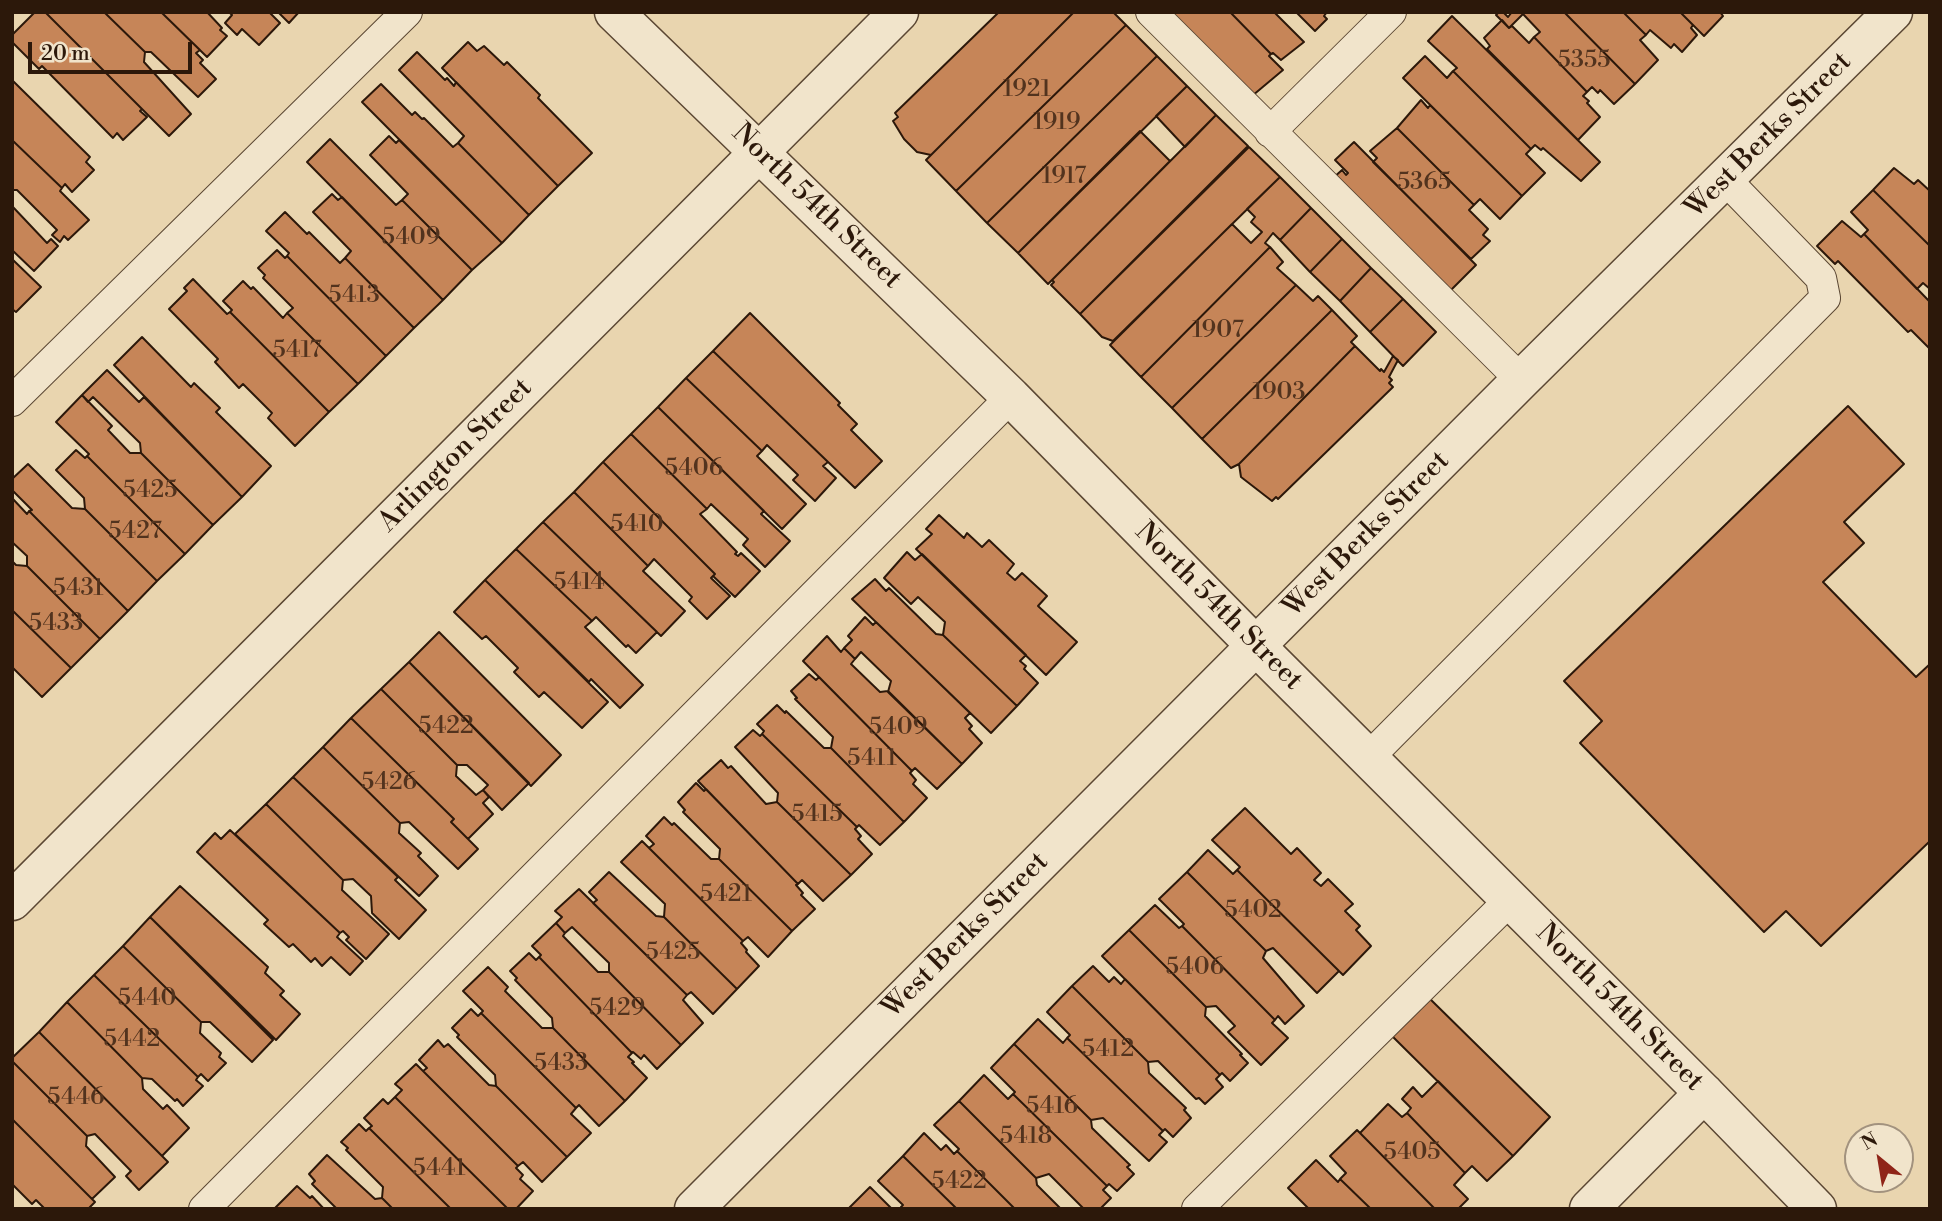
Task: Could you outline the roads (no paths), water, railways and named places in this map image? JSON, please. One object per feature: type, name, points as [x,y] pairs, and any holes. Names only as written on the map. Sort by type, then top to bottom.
[{"type":"street","name":"North 54th Street","points":[[614,12],[1011,397],[1817,1209]]},
{"type":"street","name":"Arlington Street","points":[[12,901],[899,12]]},
{"type":"street","name":"West Berks Street","points":[[694,1209],[1521,380],[1893,12]]},
{"type":"street","points":[[1589,1209],[1704,1093]]},
{"type":"lane","points":[[12,401],[407,12]]},
{"type":"lane","points":[[1151,12],[1521,380]]},
{"type":"lane","points":[[1270,132],[1391,12]]},
{"type":"lane","points":[[1368,758],[1825,298],[1821,278],[1725,179]]},
{"type":"lane","points":[[204,1209],[1011,397]]},
{"type":"lane","points":[[1197,1209],[1511,900]]}]
